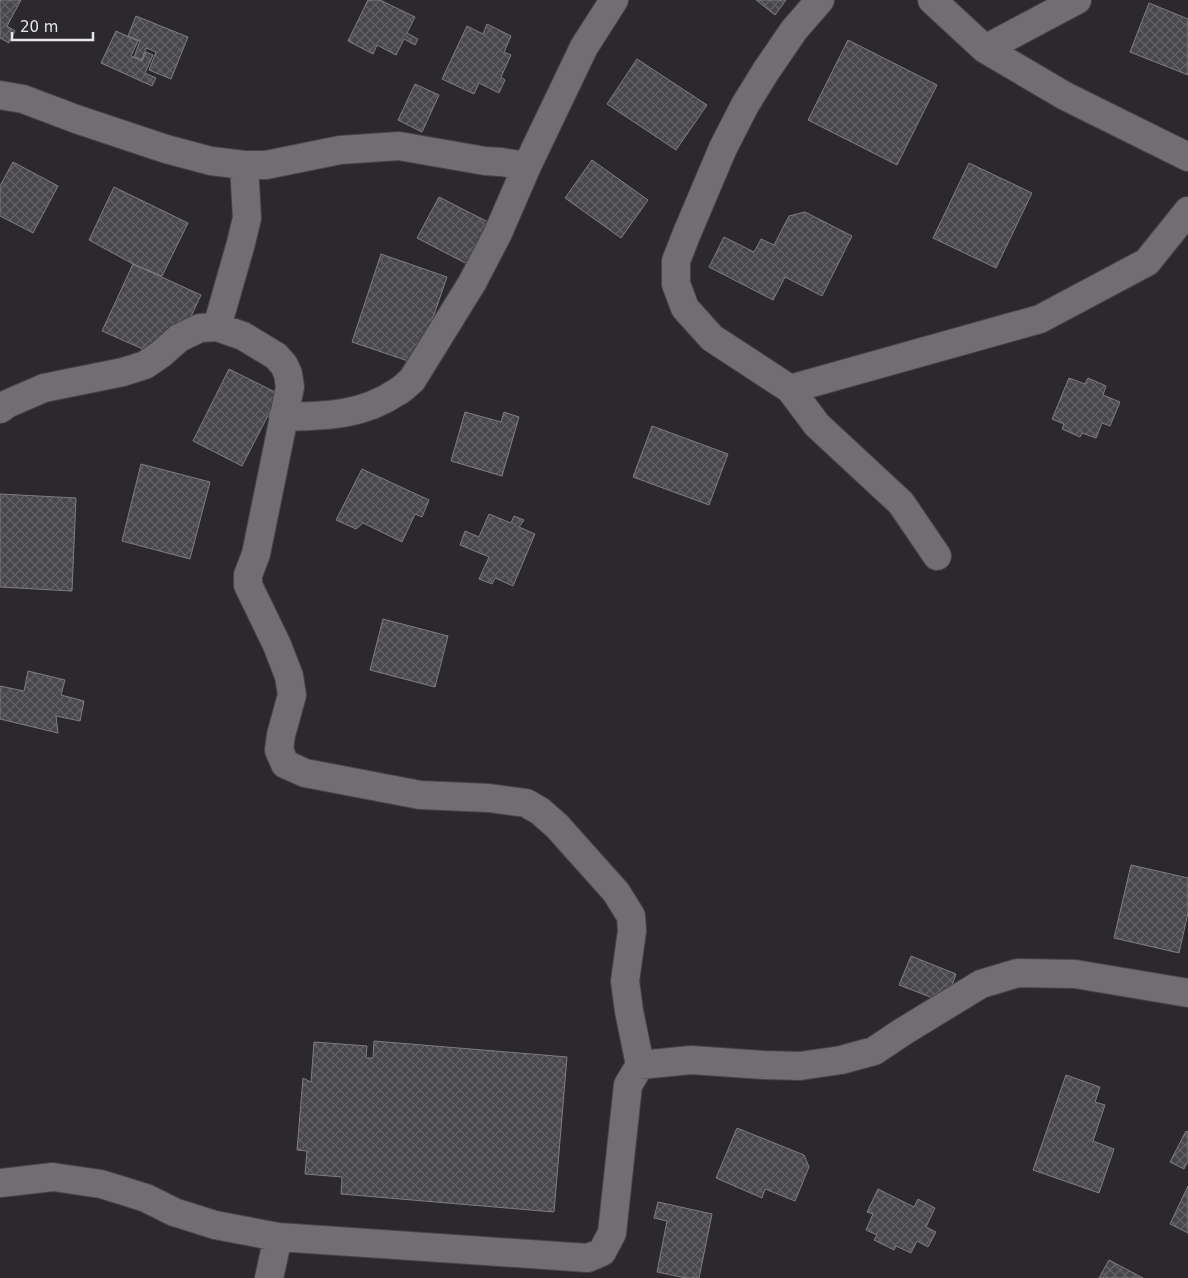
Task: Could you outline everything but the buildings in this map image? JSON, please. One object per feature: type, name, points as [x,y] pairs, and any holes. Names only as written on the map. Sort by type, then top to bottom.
[{"type":"street","points":[[283,417],[348,413],[380,402],[398,392],[412,380],[472,283],[498,233],[527,166],[584,48],[614,0]]},
{"type":"street","points":[[820,0],[794,30],[766,71],[745,105],[723,148],[676,261],[676,284],[685,308],[712,338],[790,388],[817,425],[901,503],[937,556]]},
{"type":"street","points":[[932,0],[985,49],[1065,96],[1188,157]]},
{"type":"street","points":[[985,49],[1076,0]]},
{"type":"street","points":[[0,95],[22,99],[166,149],[211,161],[244,166],[266,165],[340,150],[399,146],[485,161],[527,166]]},
{"type":"street","points":[[217,327],[241,244],[246,218],[244,166]]},
{"type":"street","points":[[790,388],[1040,319],[1147,262],[1188,211]]},
{"type":"street","points":[[0,409],[44,388],[123,372],[145,365],[179,338],[200,328],[217,327],[243,336],[276,356],[288,374],[290,387],[256,554],[248,575],[248,585],[277,645],[289,676],[292,695],[281,735],[279,750],[285,764],[305,773],[376,787],[420,795],[490,798],[526,803],[540,811],[557,826],[593,865],[616,892],[631,916],[632,931],[625,981],[640,1065],[628,1085],[612,1233],[602,1252],[588,1258],[278,1237],[215,1225],[174,1212],[146,1198],[102,1184],[53,1176],[0,1183]]},
{"type":"street","points":[[640,1065],[691,1060],[800,1066],[841,1060],[874,1051],[981,984],[1018,973],[1074,974],[1188,993]]},
{"type":"street","points":[[269,1278],[278,1237]]}]
